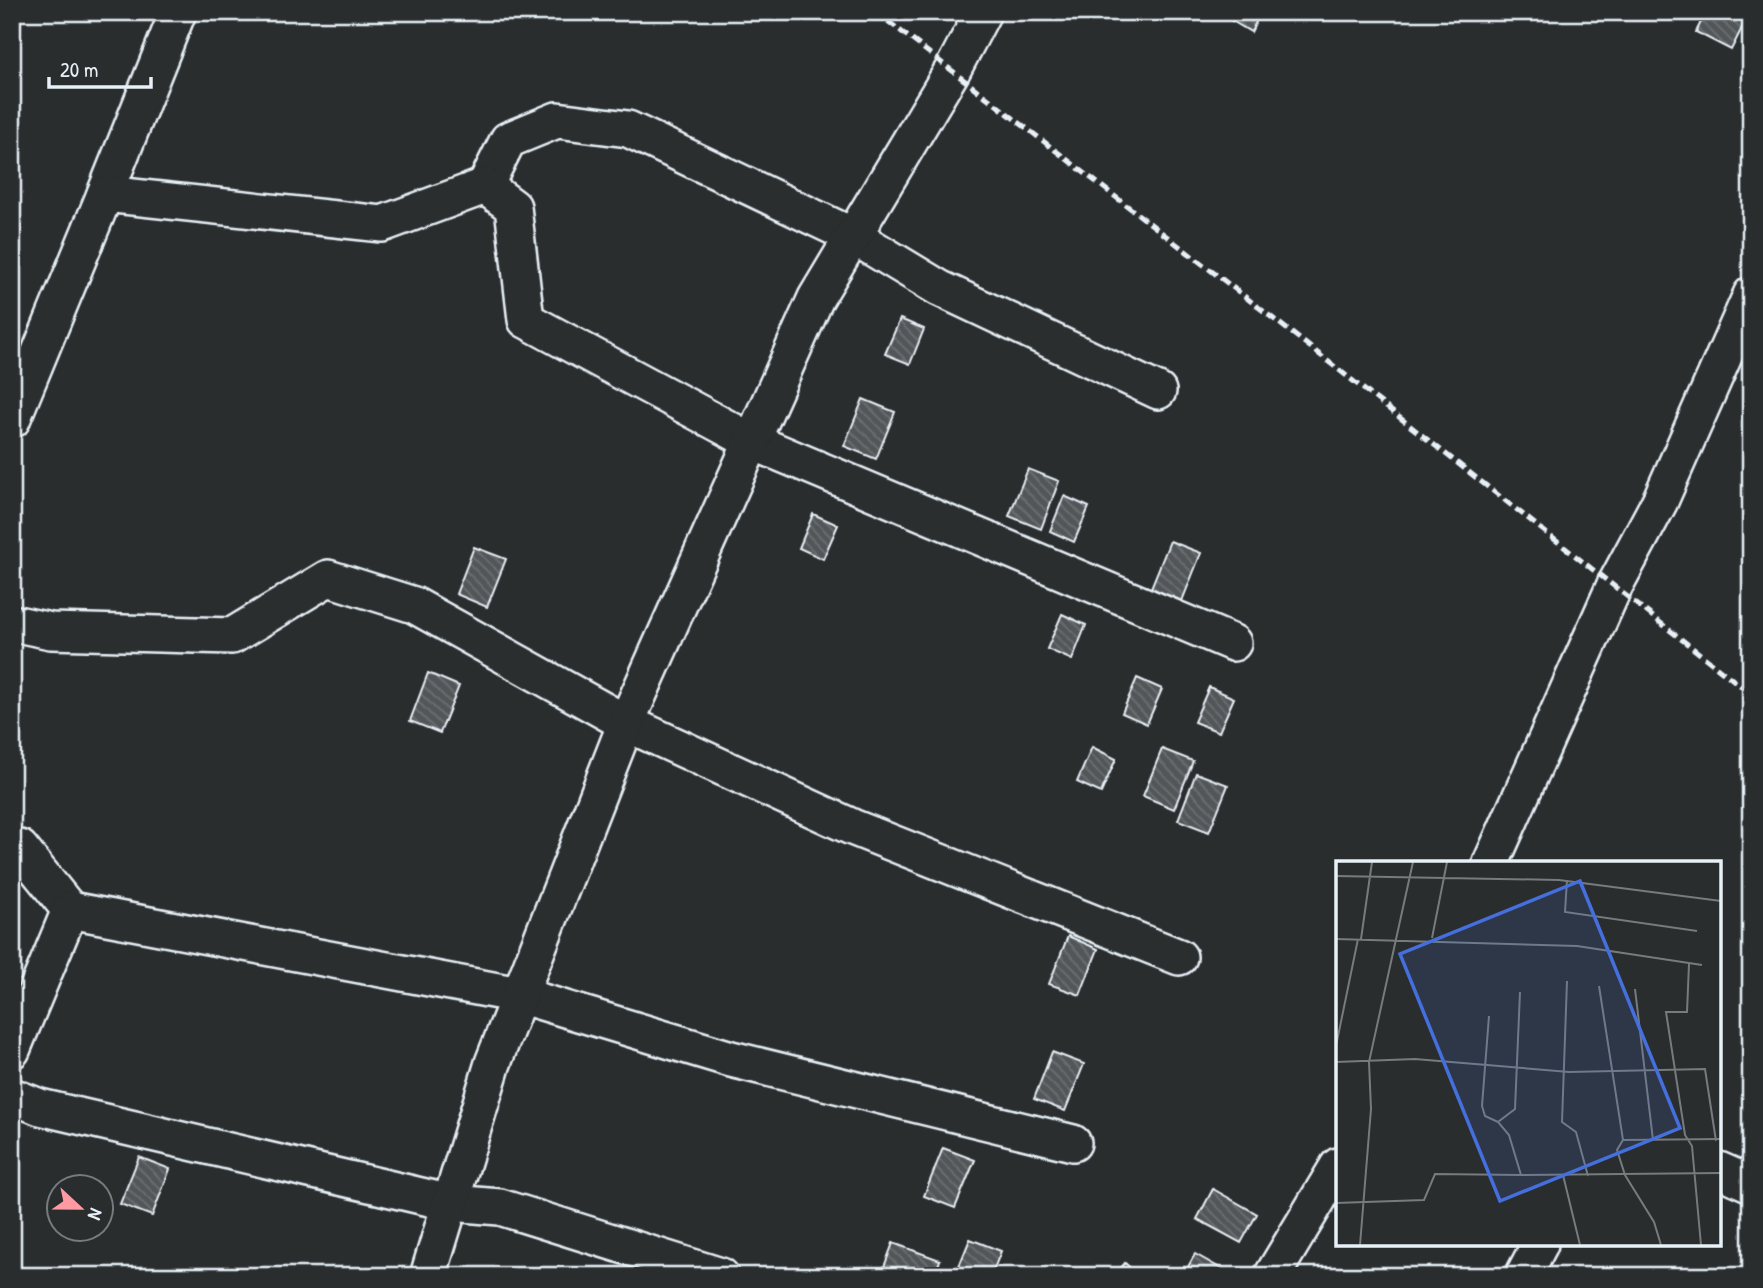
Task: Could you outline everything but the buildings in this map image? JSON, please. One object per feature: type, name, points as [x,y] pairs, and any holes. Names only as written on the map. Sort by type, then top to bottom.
[{"type":"street","points":[[12,420],[178,12]]},
{"type":"street","points":[[428,1276],[493,1063],[626,723],[816,298],[952,71],[983,12]]},
{"type":"street","points":[[105,194],[382,224],[485,186],[508,140],[557,120],[628,129],[853,236],[939,288],[1158,391]]},
{"type":"street","points":[[485,186],[513,207],[526,320],[751,441],[1233,643]]},
{"type":"street","points":[[1492,861],[1614,587],[1660,501],[1751,295]]},
{"type":"street","points":[[12,623],[51,631],[232,636],[328,578],[414,605],[626,723],[852,827],[1179,957]]},
{"type":"street","points":[[12,847],[20,848],[69,910],[519,995],[730,1059],[1073,1143]]},
{"type":"street","points":[[12,1050],[69,910]]},
{"type":"street","points":[[12,1096],[40,1107],[451,1203],[500,1207],[721,1276]]},
{"type":"street","points":[[1272,1276],[1336,1169]]},
{"type":"street","points":[[1721,1171],[1751,1184]]},
{"type":"street","points":[[1523,1276],[1539,1246]]},
{"type":"railway","points":[[876,12],[1301,340],[1751,694]]}]
